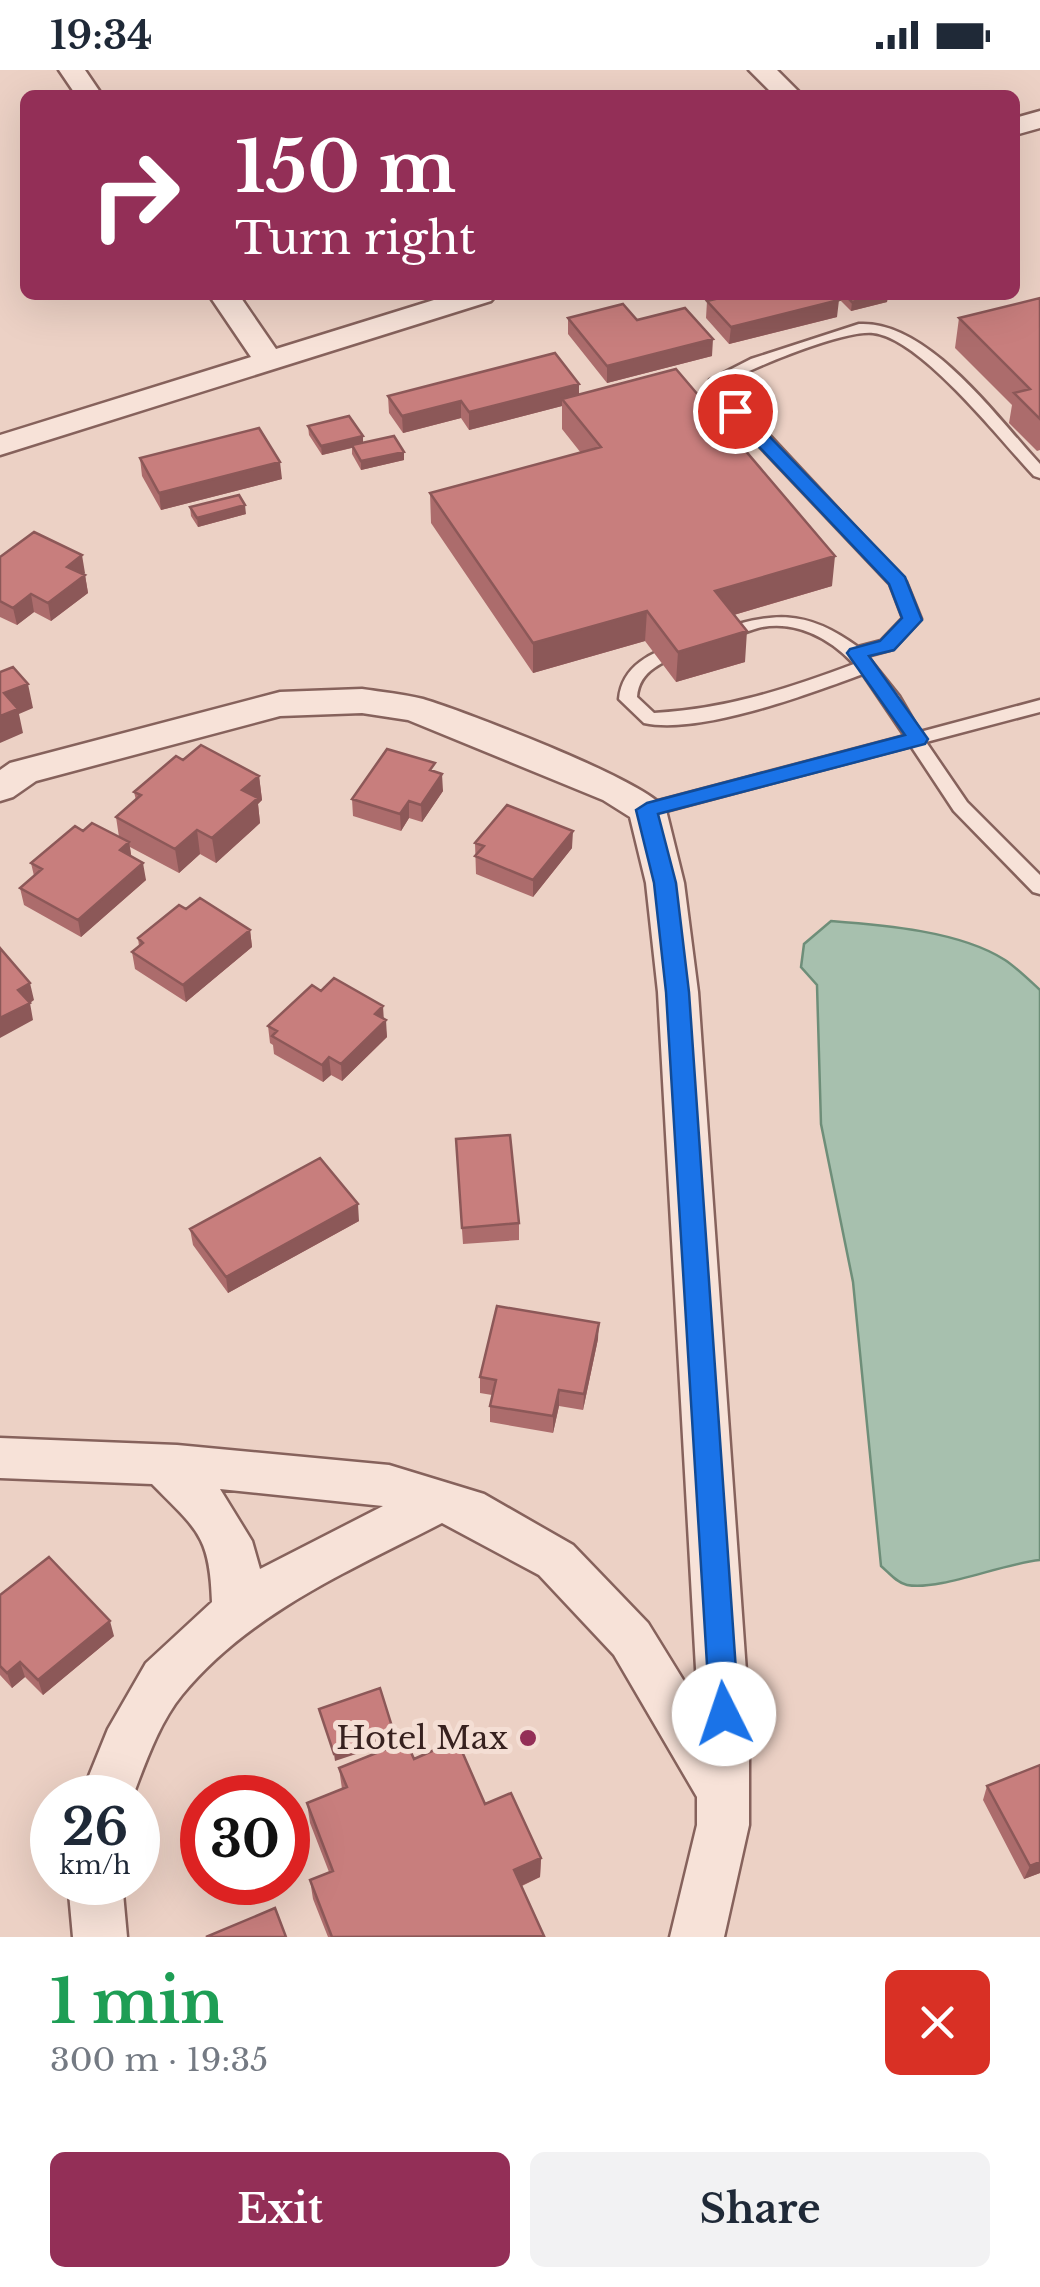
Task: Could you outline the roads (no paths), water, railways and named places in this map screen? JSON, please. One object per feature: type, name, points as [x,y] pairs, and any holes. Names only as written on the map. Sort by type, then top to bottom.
[{"type":"street","points":[[762,70],[784,90]]},
{"type":"street","points":[[227,300],[270,362]]},
{"type":"street","points":[[0,446],[465,300]]},
{"type":"street","points":[[0,788],[23,772],[280,704],[362,701],[415,709],[616,791],[647,810],[665,883],[678,992],[724,1714],[723,1825],[697,1937]]},
{"type":"street","points":[[0,1458],[162,1464],[390,1486],[466,1509],[556,1560],[631,1638],[723,1792]]},
{"type":"street","points":[[162,1464],[211,1512],[234,1556],[237,1611]]},
{"type":"street","points":[[115,1775],[126,1746],[164,1679],[237,1611],[438,1500]]},
{"type":"street","points":[[97,1905],[100,1937]]},
{"type":"lane","points":[[1040,474],[925,354],[901,335],[877,328],[844,332],[739,368],[718,380],[721,392],[898,582],[912,620],[887,646],[861,660],[766,704],[700,717],[650,719],[628,699],[627,686],[642,666],[671,652],[767,620],[831,634],[861,660],[918,739],[941,783],[1040,887]]},
{"type":"lane","points":[[647,810],[1040,706]]},
{"type":"place","name":"Hotel Max","points":[[528,1738]]}]
